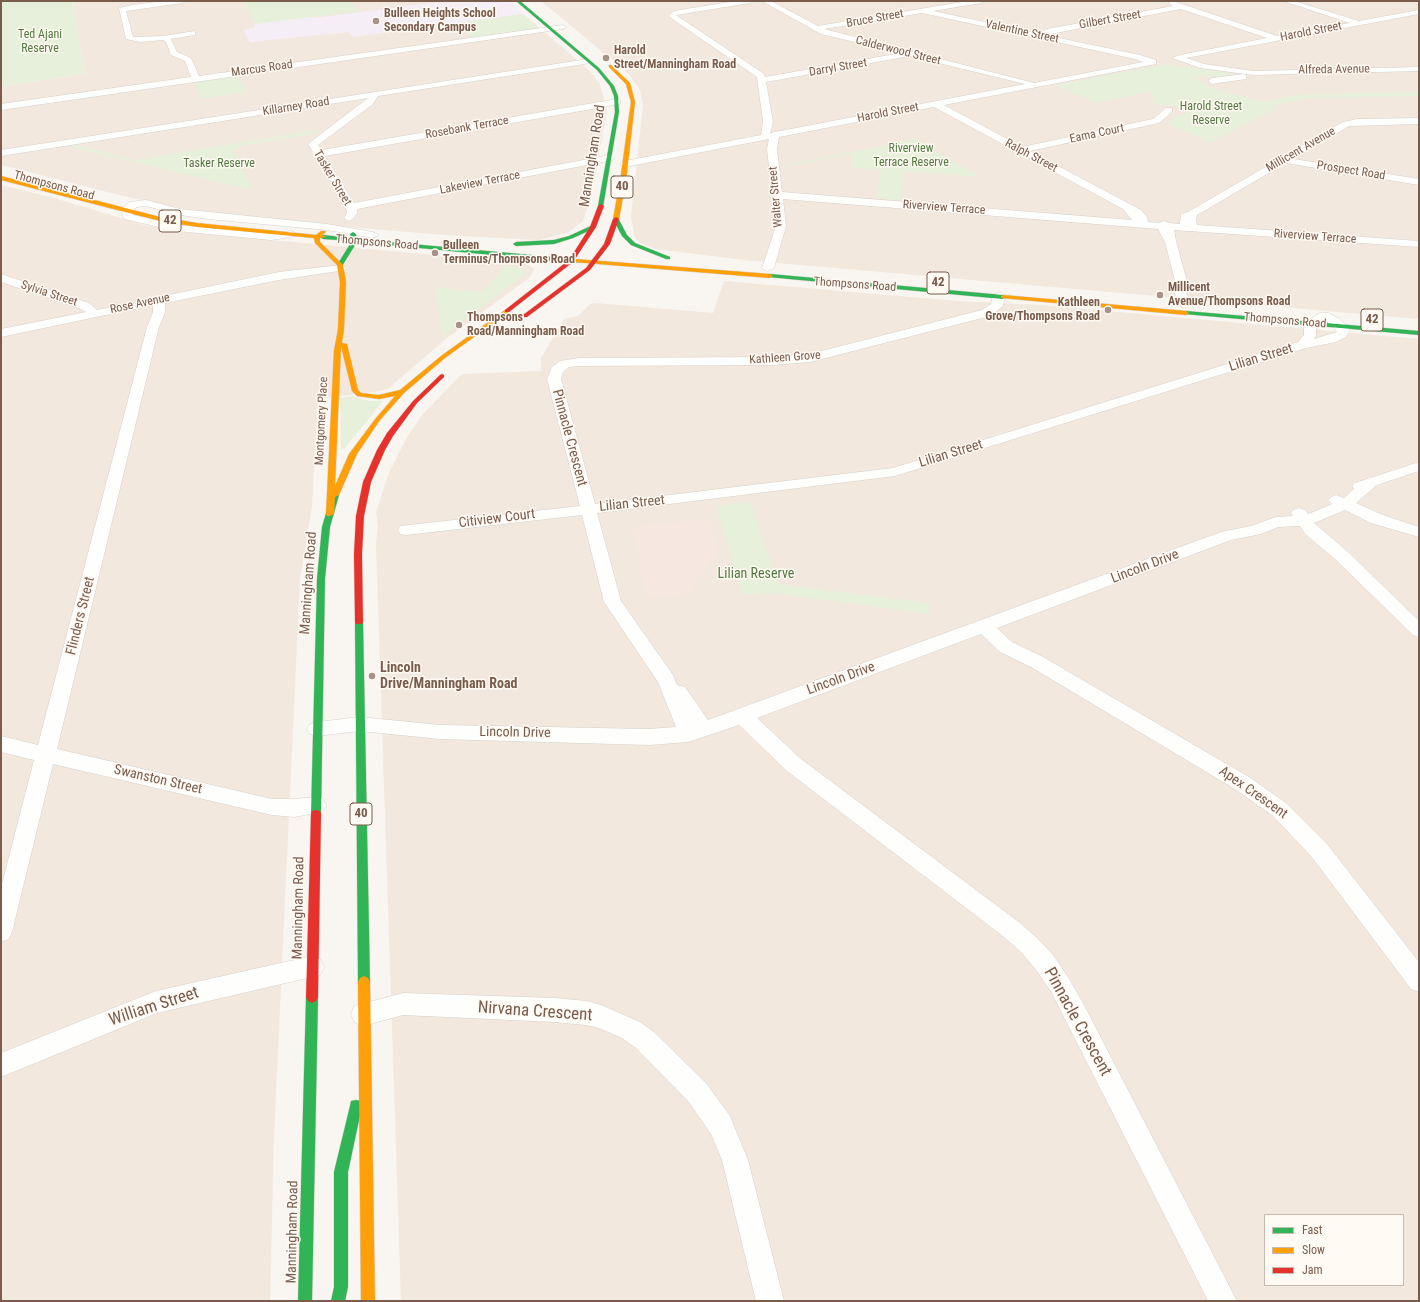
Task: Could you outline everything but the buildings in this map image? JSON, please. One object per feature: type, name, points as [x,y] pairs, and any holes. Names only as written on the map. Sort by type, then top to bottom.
[{"type":"main road","name":"Manningham Road","points":[[302,1298],[312,967],[321,579],[323,551],[330,514],[344,472],[353,454],[378,419],[402,392],[443,357],[529,296],[571,261],[593,227],[604,195],[617,102],[612,86],[604,75],[518,1]]},
{"type":"main road","name":"40","points":[[515,322],[556,294],[594,262],[602,252],[616,219],[626,159],[632,95],[624,79],[532,1]]},
{"type":"main road","name":"Thompsons Road","points":[[1,172],[128,208]]},
{"type":"main road","name":"Thompsons Road","points":[[1,178],[128,208],[201,221],[320,235]]},
{"type":"main road","points":[[616,219],[625,236],[632,244],[667,263]]},
{"type":"main road","points":[[506,244],[554,242],[571,237],[593,227]]},
{"type":"main road","name":"Thompsons Road","points":[[291,234],[350,235],[571,261],[667,263],[768,268],[999,292]]},
{"type":"main road","name":"Thompsons Road","points":[[373,234],[613,253]]},
{"type":"main road","points":[[320,235],[317,242],[340,264],[350,235]]},
{"type":"main road","name":"Thompsons Road","points":[[637,255],[667,263],[999,292],[1324,316],[1419,325]]},
{"type":"main road","points":[[528,257],[543,270],[540,280],[529,296]]},
{"type":"main road","points":[[606,272],[667,263]]},
{"type":"main road","name":"Montgomery Place","points":[[330,514],[337,351],[341,329],[343,282],[340,264]]},
{"type":"main road","points":[[556,294],[594,276]]},
{"type":"main road","name":"Thompsons Road","points":[[1189,307],[1312,323],[1419,333]]},
{"type":"main road","name":"Montgomery Place","points":[[341,329],[355,391],[360,395],[379,397],[402,392]]},
{"type":"main road","name":"40","points":[[368,1301],[358,554],[363,499],[375,465],[390,435],[415,402],[449,370]]},
{"type":"main road","points":[[338,1301],[341,1287],[341,1172],[364,1076]]},
{"type":"street","points":[[182,1],[132,7],[122,10],[130,39],[140,40],[164,38],[192,33]]},
{"type":"street","points":[[750,1],[680,12],[673,14],[672,16],[759,74],[763,80],[768,122],[780,133]]},
{"type":"street","name":"Calderwood Street","points":[[766,1],[815,29],[827,33],[1037,84]]},
{"type":"street","name":"Bruce Street","points":[[815,29],[981,1]]},
{"type":"street","points":[[1167,1],[1278,39]]},
{"type":"street","points":[[1287,1],[1359,23]]},
{"type":"street","name":"Gilbert Street","points":[[1038,36],[1047,31],[1183,6]]},
{"type":"street","name":"Valentine Street","points":[[923,10],[1140,57],[1153,62]]},
{"type":"street","name":"Harold Street","points":[[626,159],[657,157],[1419,12]]},
{"type":"street","name":"Marcus Road","points":[[1,107],[563,27]]},
{"type":"street","points":[[164,38],[169,41],[174,53],[188,60],[196,79]]},
{"type":"street","name":"Darryl Street","points":[[763,80],[913,54]]},
{"type":"street","name":"Alfreda Avenue","points":[[1176,58],[1189,65],[1250,73],[1418,65]]},
{"type":"street","name":"Killarney Road","points":[[2,153],[363,101],[375,95],[588,61]]},
{"type":"street","name":"Alfreda Avenue","points":[[1212,81],[1244,77],[1250,73]]},
{"type":"street","name":"Tasker Street","points":[[350,235],[352,213],[351,207],[312,145],[363,101]]},
{"type":"street","name":"Rosebank Terrace","points":[[317,154],[617,102]]},
{"type":"street","name":"Ralph Street","points":[[935,104],[1128,208],[1140,223]]},
{"type":"street","name":"Eama Court","points":[[1021,150],[1156,121],[1169,110]]},
{"type":"street","name":"Millicent Avenue","points":[[1189,227],[1192,214],[1346,124],[1419,121]]},
{"type":"street","points":[[760,137],[768,122]]},
{"type":"street","points":[[1390,122],[1407,131]]},
{"type":"street","name":"Walter Street","points":[[768,268],[781,229],[772,149],[780,133]]},
{"type":"street","name":"Walter Street","points":[[760,137],[772,149]]},
{"type":"street","name":"Lakeview Terrace","points":[[351,207],[610,158]]},
{"type":"street","name":"Prospect Road","points":[[1284,160],[1419,182]]},
{"type":"street","name":"Riverview Terrace","points":[[777,195],[1165,226],[1419,244]]},
{"type":"street","name":"Thompsons Road","points":[[291,234],[271,238],[177,228],[128,216],[128,208],[138,203],[146,203],[180,212],[208,216],[350,235],[373,234]]},
{"type":"street","points":[[1165,226],[1189,307]]},
{"type":"street","name":"Rose Avenue","points":[[1,333],[340,264]]},
{"type":"street","name":"Sylvia Street","points":[[1,278],[85,306],[91,310],[93,314]]},
{"type":"street","name":"Kathleen Grove","points":[[579,362],[773,361],[810,358],[986,313],[997,306],[999,292]]},
{"type":"street","name":"Flinders Street","points":[[1,932],[153,327],[159,312],[159,301]]},
{"type":"street","points":[[1312,323],[1324,316],[1342,326]]},
{"type":"street","name":"Lilian Street","points":[[1303,345],[1310,335],[1312,323]]},
{"type":"street","name":"Lilian Street","points":[[588,509],[724,494],[895,472],[1303,345],[1322,342],[1338,337],[1344,330],[1342,326]]},
{"type":"street","name":"Pinnacle Crescent","points":[[579,362],[561,366],[554,375],[554,379],[614,602],[666,680],[696,731]]},
{"type":"street","name":"Lincoln Drive","points":[[317,729],[360,732],[440,732],[649,737],[696,731],[734,719],[1227,536],[1255,530],[1283,521],[1304,518],[1341,503],[1371,483],[1419,466]]},
{"type":"street","points":[[1341,503],[1350,512],[1370,522],[1416,532]]},
{"type":"street","name":"Citiview Court","points":[[406,530],[588,509]]},
{"type":"street","points":[[1304,518],[1319,528],[1341,555],[1419,631]]},
{"type":"street","name":"Apex Crescent","points":[[990,624],[1006,647],[1037,662],[1242,783],[1279,809],[1303,831],[1319,850],[1419,981]]},
{"type":"street","name":"Pinnacle Crescent","points":[[734,719],[768,751],[794,765],[1001,921],[1029,945],[1045,963],[1060,985],[1075,1013],[1222,1301]]},
{"type":"street","name":"Swanston Street","points":[[1,744],[272,807],[294,808],[316,805]]},
{"type":"street","name":"William Street","points":[[1,1065],[156,1002],[312,967]]},
{"type":"street","name":"Nirvana Crescent","points":[[363,1014],[403,1004],[555,1010],[586,1013],[601,1017],[631,1030],[645,1040],[697,1092],[721,1125],[735,1160],[770,1301]]},
{"type":"shaded area","points":[[72,1],[508,1],[590,71],[600,85],[607,110],[592,192],[583,221],[569,232],[539,240],[443,235],[327,225],[194,211],[127,197],[1,165],[1,86],[85,74]]},
{"type":"shaded area","name":"Bulleen Heights School Secondary Campus","points":[[445,1],[508,1],[523,14],[353,37],[348,32],[250,42],[243,30],[254,28],[255,24],[311,16],[314,18]]},
{"type":"shaded area","points":[[541,1],[1419,1],[1419,319],[744,260],[656,249],[641,243],[635,238],[631,217],[643,105],[640,90],[628,73]]},
{"type":"shaded area","points":[[1,185],[54,198],[144,225],[183,232],[522,263],[529,265],[534,269],[529,278],[447,338],[389,388],[380,391],[318,399],[312,506],[300,579],[274,1135],[270,1301],[1,1301]]},
{"type":"shaded area","points":[[724,281],[958,301],[1040,305],[1419,339],[1419,1301],[401,1301],[376,544],[378,526],[376,513],[388,475],[407,437],[423,414],[462,374],[541,371],[541,358],[564,319],[578,316],[590,304],[595,303],[713,313]]},
{"type":"shaded area","points":[[709,519],[719,553],[693,581],[693,593],[646,598],[633,527]]},
{"type":"green space","name":"Ted Ajani Reserve","points":[[1,1],[72,1],[85,74],[1,86]]},
{"type":"green space","points":[[244,1],[350,1],[359,11],[255,24]]},
{"type":"green space","points":[[523,14],[538,27],[472,38],[457,23]]},
{"type":"green space","name":"Harold Street Reserve","points":[[1167,64],[1235,74],[1224,77],[1202,76],[1196,79],[1211,88],[1262,102],[1302,94],[1419,92],[1419,96],[1308,98],[1271,106],[1276,108],[1210,143],[1168,123],[1174,118],[1185,114],[1186,111],[1174,106],[1153,104],[1152,91],[1096,103],[1056,85]]},
{"type":"green space","points":[[238,76],[247,92],[201,99],[194,82]]},
{"type":"green space","name":"Tasker Reserve","points":[[321,129],[314,134],[241,146],[234,151],[252,188],[248,189],[69,147],[77,145],[135,160]]},
{"type":"green space","name":"Riverview Terrace Reserve","points":[[916,139],[980,177],[904,171],[900,201],[876,198],[881,170],[854,168],[850,154],[785,167],[785,165]]},
{"type":"green space","points":[[505,266],[519,268],[526,273],[442,337],[436,287],[482,292]]},
{"type":"green space","points":[[352,396],[369,401],[383,401],[345,448],[341,449],[340,398]]},
{"type":"green space","name":"Lilian Reserve","points":[[750,502],[778,584],[929,603],[930,614],[772,593],[743,595],[716,506]]},
{"type":"traffic: fast","points":[[518,1],[598,69],[612,86],[616,96],[617,112],[601,206]]},
{"type":"traffic: fast","points":[[616,219],[625,236],[633,244],[668,258]]},
{"type":"traffic: fast","points":[[516,244],[554,242],[571,237],[593,227]]},
{"type":"traffic: fast","points":[[340,265],[355,241],[353,234]]},
{"type":"traffic: fast","points":[[323,237],[575,261]]},
{"type":"traffic: fast","points":[[770,276],[1003,297]]},
{"type":"traffic: fast","points":[[1186,313],[1419,333]]},
{"type":"traffic: fast","points":[[316,814],[321,579],[326,527],[335,495]]},
{"type":"traffic: fast","points":[[359,622],[364,982]]},
{"type":"traffic: fast","points":[[305,1301],[312,997]]},
{"type":"traffic: fast","points":[[338,1301],[341,1287],[341,1172],[356,1106]]},
{"type":"traffic: slow","points":[[610,66],[628,84],[633,102],[623,181],[616,219]]},
{"type":"traffic: slow","points":[[1,178],[160,219],[197,225],[323,237]]},
{"type":"traffic: slow","points":[[323,232],[317,237],[317,242],[340,265],[343,282],[341,329],[337,351],[330,514]]},
{"type":"traffic: slow","points":[[575,261],[770,276]]},
{"type":"traffic: slow","points":[[1003,297],[1186,313]]},
{"type":"traffic: slow","points":[[335,495],[353,454],[378,419],[402,392],[443,357],[507,311]]},
{"type":"traffic: slow","points":[[344,344],[355,391],[359,395],[379,397],[402,392]]},
{"type":"traffic: slow","points":[[364,982],[368,1301]]},
{"type":"traffic: jam","points":[[507,311],[571,261],[593,227],[601,206]]},
{"type":"traffic: jam","points":[[525,316],[588,269],[607,244],[616,219]]},
{"type":"traffic: jam","points":[[359,622],[358,554],[360,516],[367,482],[381,450],[390,435],[415,402],[442,376]]},
{"type":"traffic: jam","points":[[312,997],[316,814]]},
{"type":"place","name":"Bulleen Heights School Secondary Campus","points":[[376,21]]},
{"type":"place","name":"Harold Street/Manningham Road","points":[[606,58]]},
{"type":"place","name":"Bulleen Terminus/Thompsons Road","points":[[435,253]]},
{"type":"place","name":"Millicent Avenue/Thompsons Road","points":[[1160,295]]},
{"type":"place","name":"Kathleen Grove/Thompsons Road","points":[[1108,310]]},
{"type":"place","name":"Thompsons Road/Manningham Road","points":[[459,325]]},
{"type":"place","name":"Lincoln Drive/Manningham Road","points":[[372,676]]}]
